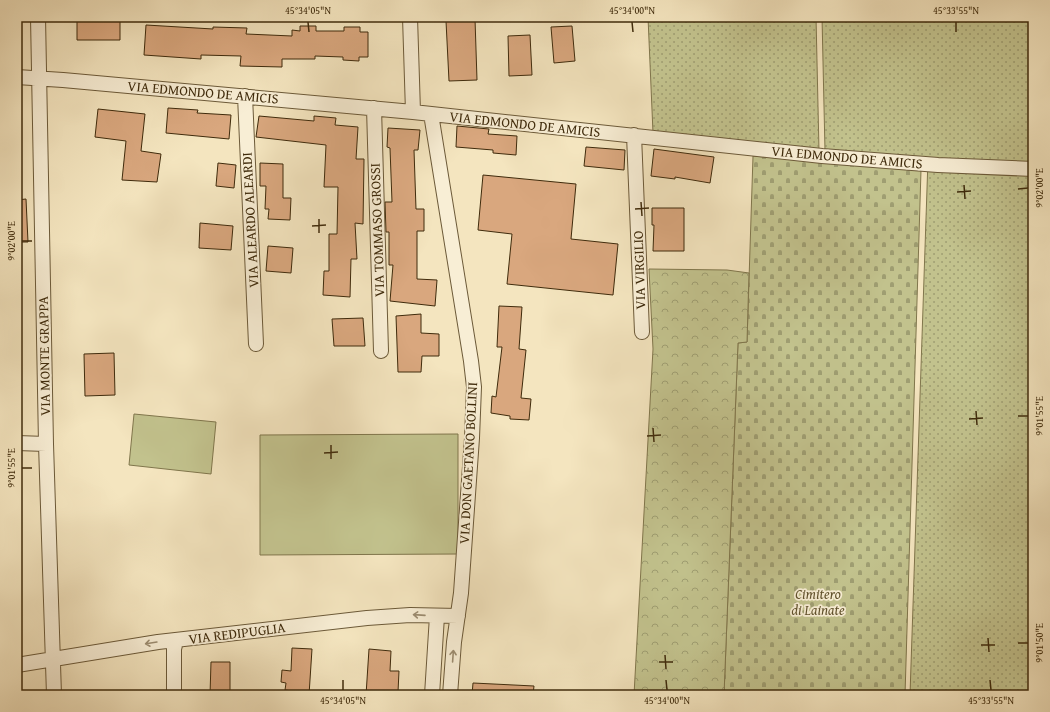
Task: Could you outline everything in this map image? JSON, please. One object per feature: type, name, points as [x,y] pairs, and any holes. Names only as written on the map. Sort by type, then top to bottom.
[{"type":"street","name":"VIA MONTE GRAPPA","points":[[38,17],[46,444],[54,695]]},
{"type":"street","points":[[410,17],[413,112]]},
{"type":"street","name":"VIA EDMONDO DE AMICIS","points":[[17,77],[374,108],[822,156],[938,165],[1033,169]]},
{"type":"street","name":"VIA ALEARDO ALEARDI","points":[[245,96],[256,344]]},
{"type":"street","name":"VIA TOMMASO GROSSI","points":[[374,108],[381,351]]},
{"type":"street","name":"VIA DON GAETANO BOLLINI","points":[[431,114],[474,387],[458,616],[454,642],[450,695]]},
{"type":"street","name":"VIA VIRGILIO","points":[[634,135],[642,332]]},
{"type":"street","points":[[17,443],[46,444]]},
{"type":"street","name":"VIA REDIPUGLIA","points":[[17,665],[158,642],[367,618],[410,615],[458,616]]},
{"type":"street","points":[[432,695],[437,616]]},
{"type":"street","points":[[174,695],[174,649],[176,641]]},
{"type":"green space","points":[[648,17],[816,17],[819,151],[653,133]]},
{"type":"green space","points":[[822,17],[1033,17],[1033,695],[910,695],[928,159],[825,151]]},
{"type":"green space","name":"Cimitero di Lainate","points":[[753,156],[921,170],[905,695],[724,695],[738,343],[747,342]]},
{"type":"green space","points":[[649,269],[727,270],[749,273],[747,342],[738,343],[724,695],[634,695],[653,349]]},
{"type":"green space","points":[[134,414],[216,422],[211,474],[129,465]]},
{"type":"green space","points":[[458,434],[458,554],[260,555],[260,435]]},
{"type":"building","points":[[77,17],[120,17],[120,40],[77,40]]},
{"type":"building","points":[[475,19],[477,80],[449,81],[446,21]]},
{"type":"building","points":[[146,25],[213,29],[213,27],[247,28],[246,34],[292,36],[292,30],[300,31],[300,26],[316,26],[316,31],[344,31],[344,27],[360,27],[360,32],[368,32],[368,57],[359,57],[359,61],[343,60],[343,57],[315,56],[315,59],[282,59],[282,67],[240,66],[241,56],[201,55],[201,59],[144,55]]},
{"type":"building","points":[[572,26],[575,61],[554,63],[551,27]]},
{"type":"building","points":[[530,35],[532,75],[509,76],[508,36]]},
{"type":"building","points":[[168,108],[198,110],[197,113],[231,115],[229,139],[166,133]]},
{"type":"building","points":[[98,109],[145,114],[141,151],[161,154],[157,182],[122,180],[126,141],[95,137]]},
{"type":"building","points":[[259,116],[314,121],[314,116],[336,118],[335,125],[358,127],[356,159],[364,159],[363,224],[355,223],[357,259],[351,259],[350,297],[323,295],[324,271],[329,271],[329,234],[337,234],[338,187],[324,187],[326,145],[256,137]]},
{"type":"building","points":[[457,126],[489,129],[488,134],[517,136],[516,155],[493,153],[493,150],[456,147]]},
{"type":"building","points":[[388,128],[420,130],[418,150],[414,150],[416,209],[424,209],[424,231],[417,231],[417,279],[437,280],[435,306],[390,301],[393,265],[389,265],[389,232],[386,232],[385,202],[392,202],[390,148],[387,147]]},
{"type":"building","points":[[586,147],[625,150],[624,170],[584,166]]},
{"type":"building","points":[[654,149],[714,157],[710,183],[675,177],[675,179],[651,176]]},
{"type":"building","points":[[218,163],[236,165],[234,188],[216,186]]},
{"type":"building","points":[[260,163],[283,164],[283,198],[291,198],[290,220],[268,219],[269,209],[265,209],[266,186],[260,186]]},
{"type":"building","points":[[483,175],[576,184],[571,239],[618,244],[613,295],[507,284],[512,234],[478,230]]},
{"type":"building","points":[[26,199],[28,242],[17,242],[17,200]]},
{"type":"building","points":[[652,208],[684,208],[684,251],[653,251],[654,225],[652,225]]},
{"type":"building","points":[[200,223],[233,226],[231,250],[199,248]]},
{"type":"building","points":[[268,246],[293,248],[291,273],[266,271]]},
{"type":"building","points":[[499,306],[522,307],[519,349],[526,350],[521,398],[531,399],[529,420],[510,419],[510,416],[491,413],[492,396],[496,397],[502,347],[497,347]]},
{"type":"building","points":[[421,314],[421,333],[439,334],[439,356],[422,356],[421,372],[398,372],[396,316]]},
{"type":"building","points":[[363,318],[365,346],[334,346],[332,319]]},
{"type":"building","points":[[114,353],[115,395],[85,396],[84,354]]},
{"type":"building","points":[[292,648],[312,649],[309,695],[292,695],[292,691],[285,690],[286,683],[281,682],[282,670],[291,671]]},
{"type":"building","points":[[369,649],[391,651],[390,671],[399,671],[398,692],[393,693],[393,695],[366,695]]},
{"type":"building","points":[[211,662],[230,662],[230,695],[210,695]]},
{"type":"building","points":[[473,683],[534,686],[533,695],[472,695]]}]
